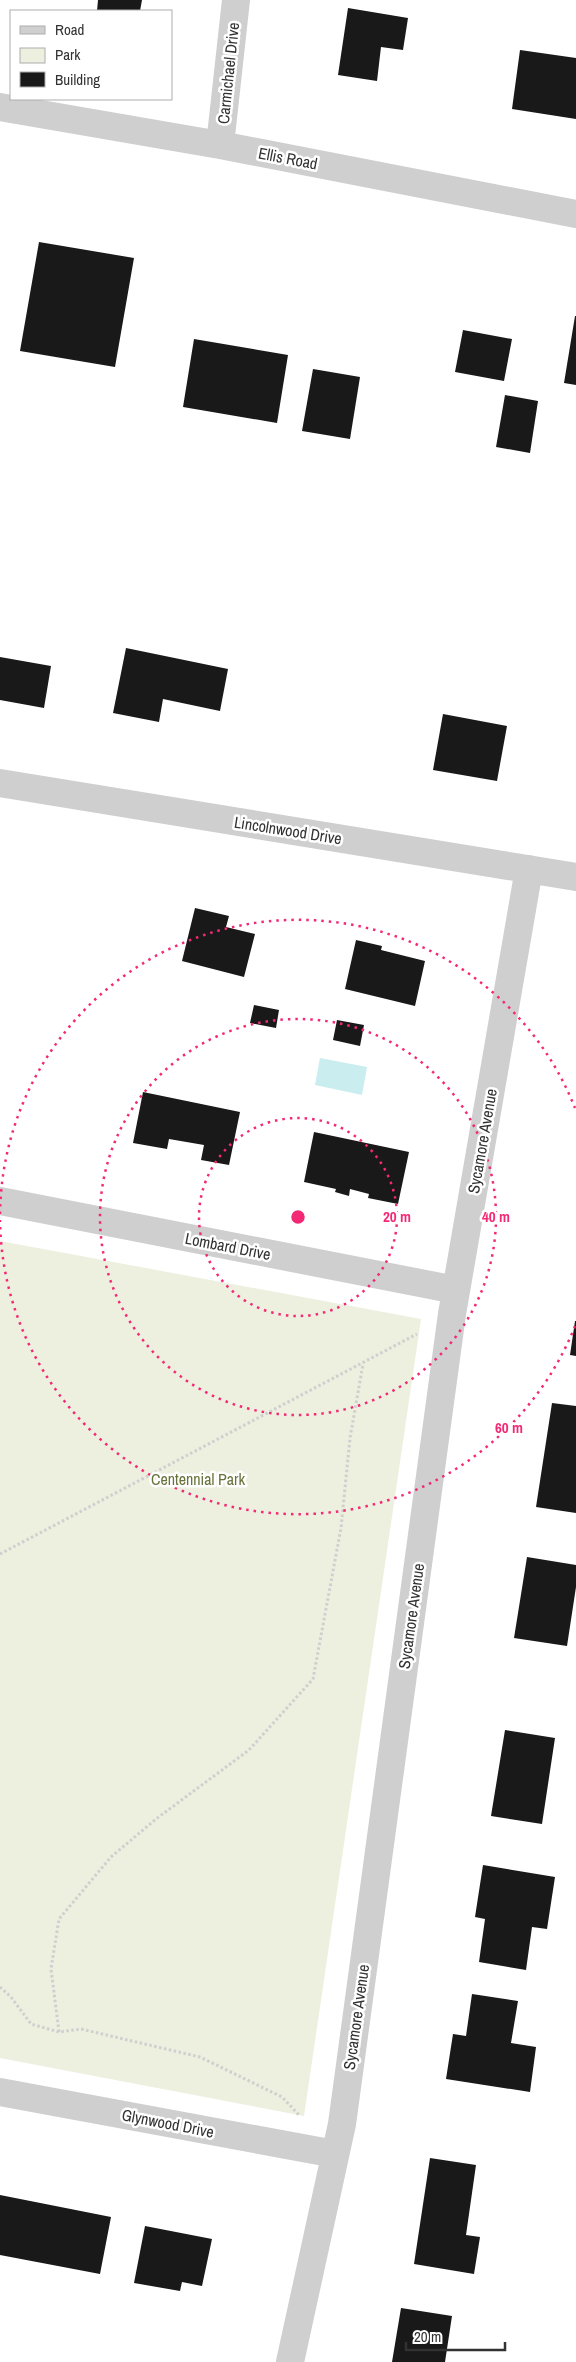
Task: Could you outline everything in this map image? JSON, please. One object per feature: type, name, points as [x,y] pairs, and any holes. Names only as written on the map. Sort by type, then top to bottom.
[{"type":"street","name":"Carmichael Drive","points":[[220,145],[236,0]]},
{"type":"street","name":"Ellis Road","points":[[0,107],[220,145],[576,214]]},
{"type":"street","name":"Lincolnwood Drive","points":[[0,782],[576,877]]},
{"type":"street","name":"Sycamore Avenue","points":[[290,2362],[343,2114],[454,1302],[529,869]]},
{"type":"street","name":"Lombard Drive","points":[[0,1201],[454,1302]]},
{"type":"street","name":"Glynwood Drive","points":[[0,2092],[335,2154]]},
{"type":"path","points":[[0,1554],[363,1364],[454,1302]]},
{"type":"path","points":[[59,2032],[51,1969],[59,1919],[111,1857],[156,1819],[249,1750],[313,1679],[341,1528],[350,1438],[363,1364]]},
{"type":"path","points":[[0,1986],[11,1997],[31,2024],[59,2032],[81,2029],[200,2056],[282,2097],[302,2119]]},
{"type":"green space","name":"Centennial Park","points":[[0,1241],[421,1319],[304,2116],[0,2058]]},
{"type":"water","points":[[320,1058],[367,1067],[362,1095],[315,1085]]},
{"type":"building","points":[[98,0],[142,0],[140,10],[97,10]]},
{"type":"building","points":[[348,8],[408,18],[403,50],[381,47],[377,81],[338,75]]},
{"type":"building","points":[[520,50],[576,58],[576,119],[512,109]]},
{"type":"building","points":[[39,242],[134,258],[115,367],[20,351]]},
{"type":"building","points":[[576,316],[576,385],[564,383]]},
{"type":"building","points":[[463,330],[512,339],[504,381],[455,372]]},
{"type":"building","points":[[194,339],[288,355],[277,423],[183,407]]},
{"type":"building","points":[[313,369],[360,377],[350,439],[302,431]]},
{"type":"building","points":[[505,395],[538,401],[530,453],[496,447]]},
{"type":"building","points":[[126,648],[228,669],[220,711],[163,699],[159,722],[113,713]]},
{"type":"building","points":[[0,657],[51,666],[44,708],[0,700]]},
{"type":"building","points":[[443,714],[507,726],[497,781],[433,770]]},
{"type":"building","points":[[195,908],[229,916],[226,927],[255,934],[244,977],[182,961]]},
{"type":"building","points":[[356,940],[382,946],[381,950],[425,961],[415,1006],[345,989]]},
{"type":"building","points":[[254,1005],[279,1010],[276,1028],[250,1023]]},
{"type":"building","points":[[337,1020],[364,1025],[360,1046],[333,1040]]},
{"type":"building","points":[[143,1092],[240,1112],[229,1165],[201,1160],[204,1145],[169,1139],[167,1149],[133,1143]]},
{"type":"building","points":[[314,1132],[409,1152],[398,1204],[368,1198],[369,1194],[350,1189],[349,1196],[335,1192],[336,1189],[304,1182]]},
{"type":"building","points":[[576,1321],[576,1356],[570,1355]]},
{"type":"building","points":[[552,1403],[576,1406],[576,1513],[536,1507]]},
{"type":"building","points":[[527,1557],[576,1565],[576,1587],[567,1646],[514,1638]]},
{"type":"building","points":[[505,1730],[555,1738],[542,1824],[491,1816]]},
{"type":"building","points":[[483,1865],[555,1877],[547,1929],[532,1927],[526,1970],[479,1962],[485,1919],[475,1917]]},
{"type":"building","points":[[472,1994],[518,2001],[511,2043],[536,2047],[530,2092],[446,2079],[453,2034],[466,2036]]},
{"type":"building","points":[[430,2158],[476,2165],[466,2235],[480,2237],[474,2274],[414,2264]]},
{"type":"building","points":[[0,2195],[111,2217],[100,2274],[0,2255]]},
{"type":"building","points":[[145,2226],[212,2239],[202,2286],[182,2282],[180,2291],[134,2283]]},
{"type":"building","points":[[401,2308],[452,2316],[445,2362],[392,2362]]}]
